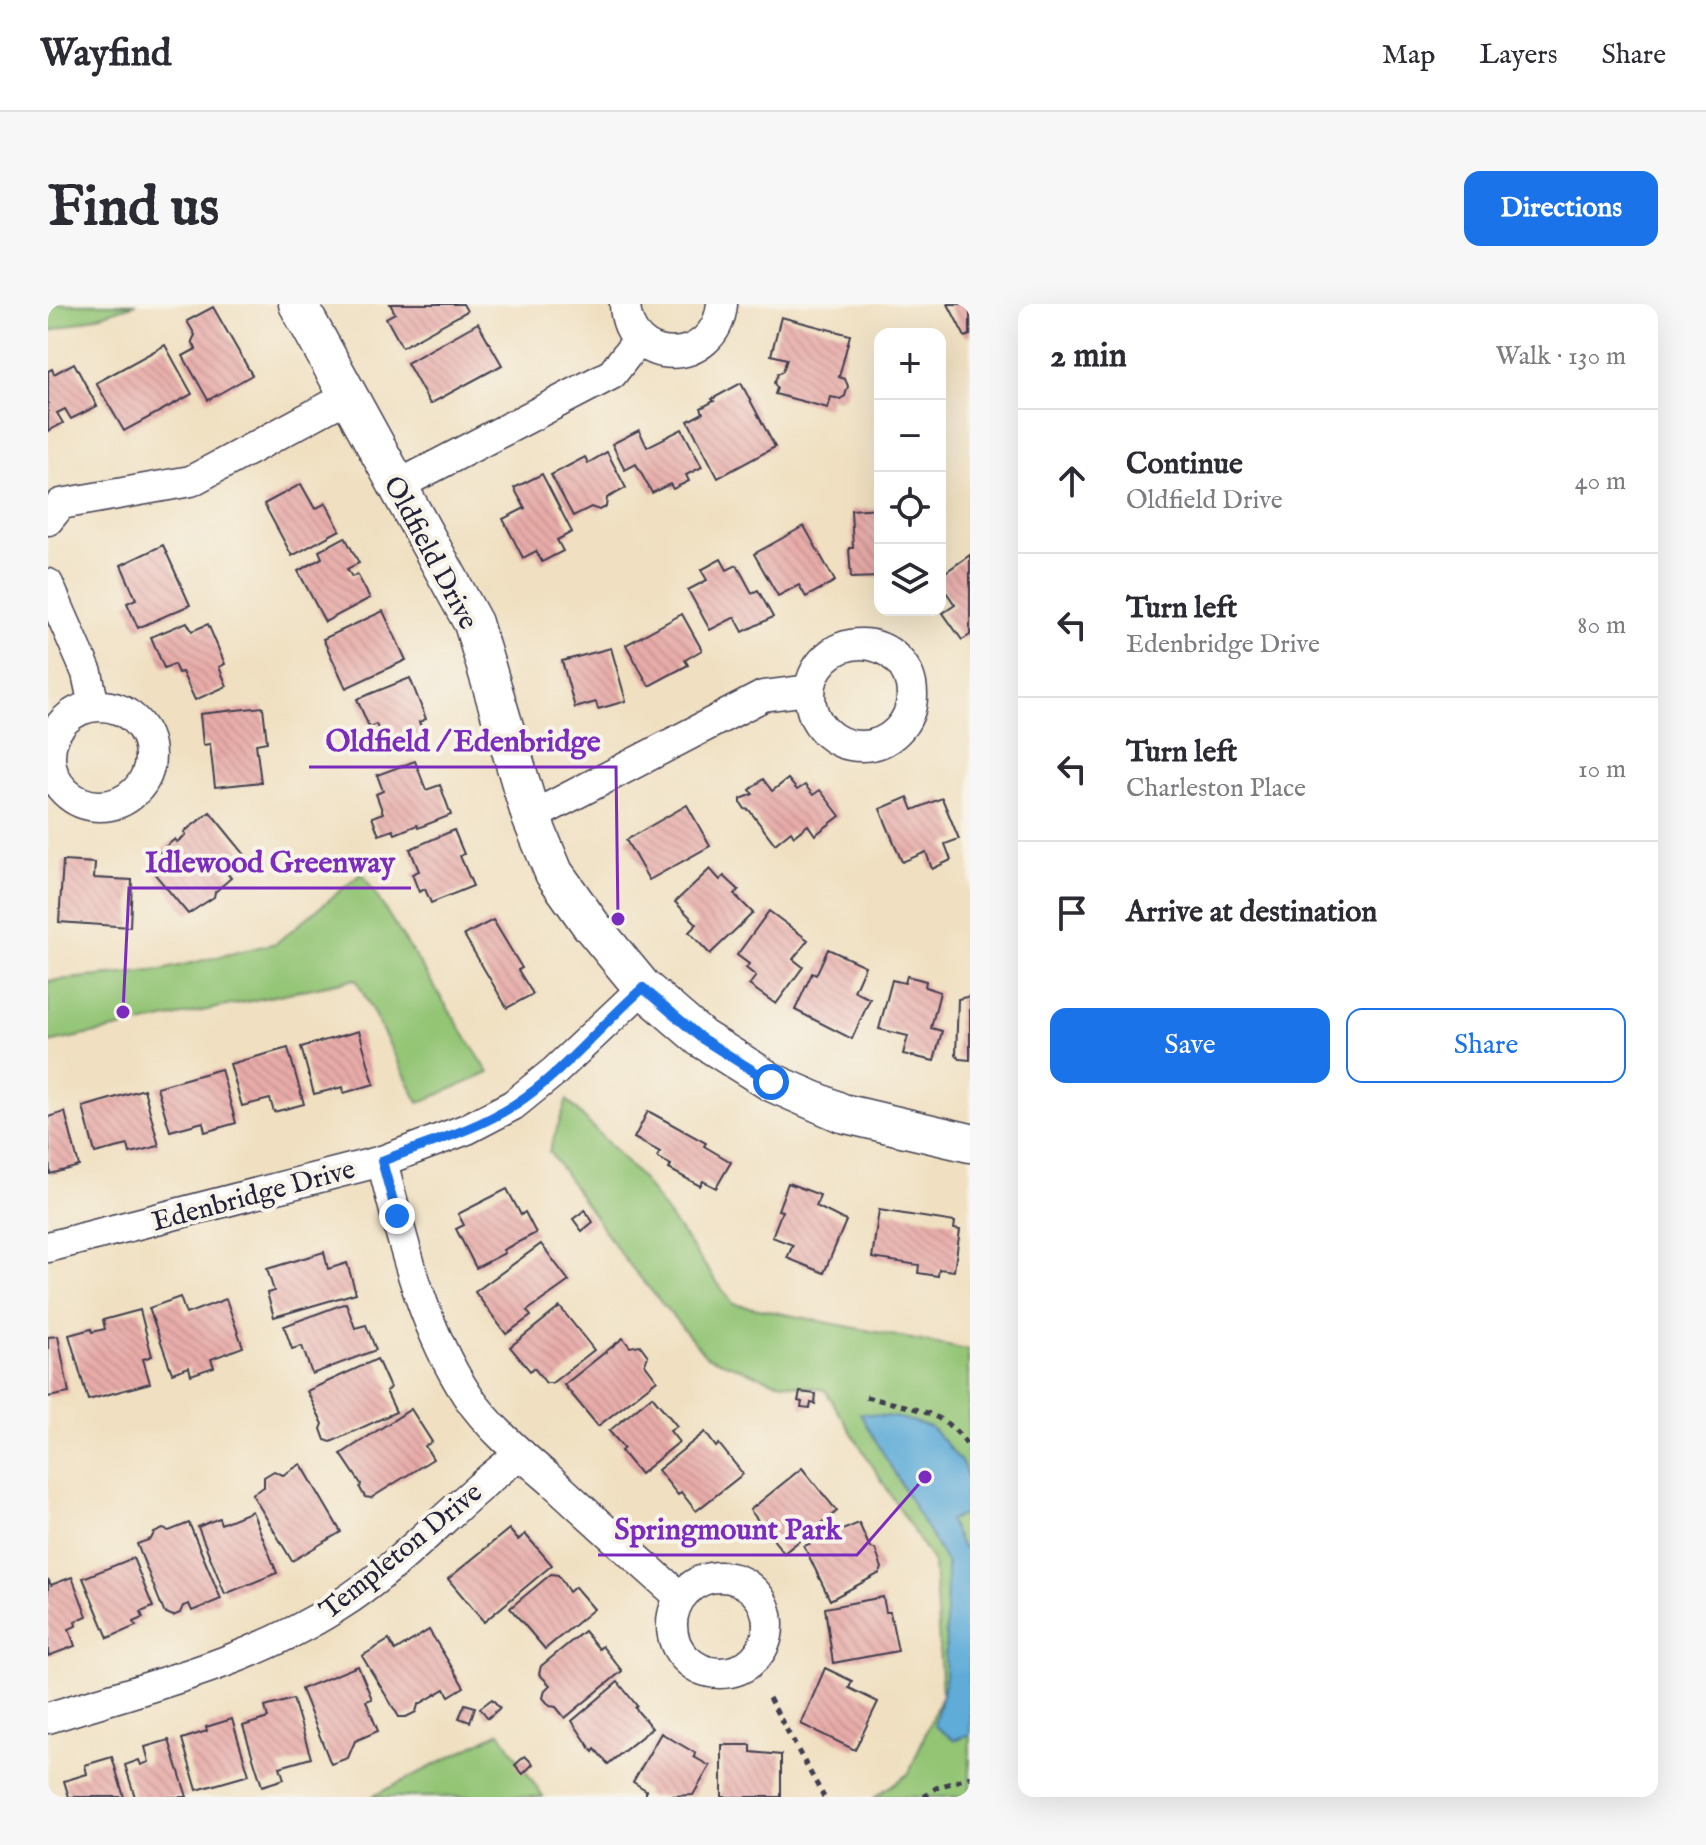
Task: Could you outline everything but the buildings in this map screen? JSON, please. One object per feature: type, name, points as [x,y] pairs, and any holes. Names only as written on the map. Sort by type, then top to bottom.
[{"type":"street","name":"Oldfield Drive","points":[[298,304],[473,623],[531,817],[554,873],[591,925],[643,988],[701,1038],[771,1082],[842,1113],[970,1143]]},
{"type":"street","points":[[625,304],[625,315],[638,340],[653,349],[669,353],[697,347],[709,338],[721,317],[722,304]]},
{"type":"street","points":[[397,486],[612,374],[638,340]]},
{"type":"street","points":[[48,520],[61,504],[191,481],[349,396]]},
{"type":"street","points":[[48,584],[87,673],[94,706]]},
{"type":"street","points":[[531,817],[763,696],[809,690]]},
{"type":"street","name":"Edenbridge Drive","points":[[48,1247],[382,1161],[467,1129],[513,1105],[555,1071],[643,988]]},
{"type":"street","points":[[382,1161],[411,1272],[435,1338],[468,1396],[521,1454],[680,1597]]},
{"type":"street","name":"Templeton Drive","points":[[48,1718],[236,1658],[264,1647],[338,1606],[521,1454]]},
{"type":"path","points":[[866,1397],[937,1415],[964,1439],[970,1451]]},
{"type":"path","points":[[769,1698],[824,1797]]},
{"type":"path","points":[[924,1797],[936,1788],[970,1777]]},
{"type":"green space","points":[[48,304],[136,304],[48,332]]},
{"type":"green space","points":[[362,873],[489,1073],[419,1103],[356,979],[48,1043],[48,981],[162,970],[276,943]]},
{"type":"green space","points":[[567,1100],[642,1179],[733,1304],[968,1350],[970,1797],[875,1797],[909,1773],[942,1694],[934,1564],[825,1390],[773,1381],[706,1356],[622,1256],[549,1151]]},
{"type":"green space","points":[[500,1732],[543,1797],[371,1797]]},
{"type":"water","points":[[860,1413],[900,1418],[931,1427],[961,1461],[970,1483],[970,1513],[949,1520],[962,1548],[970,1547],[970,1734],[954,1740],[934,1725],[945,1683],[947,1564]]},
{"type":"place","name":"Oldfield / Edenbridge","points":[[618,919]]},
{"type":"place","name":"Idlewood Greenway","points":[[123,1012]]},
{"type":"place","name":"Springmount Park","points":[[925,1477]]},
{"type":"route","points":[[397,1216],[382,1161],[467,1129],[513,1105],[555,1071],[643,988],[701,1038],[771,1082]]}]
